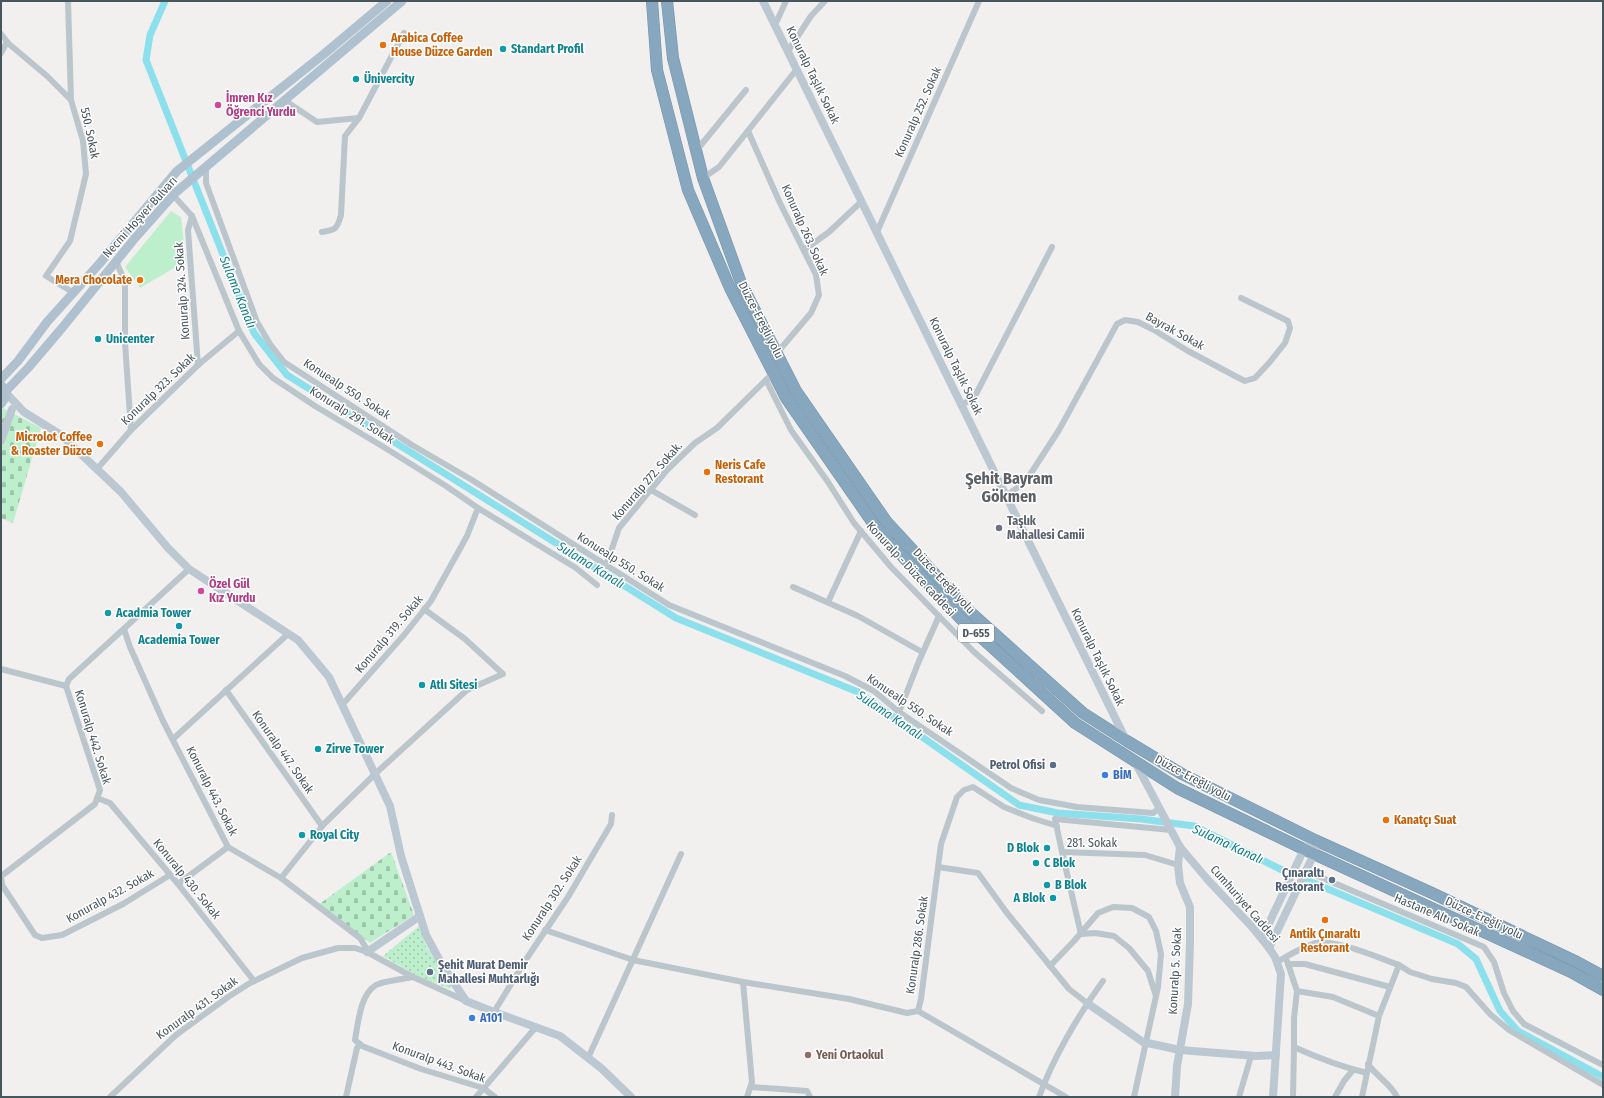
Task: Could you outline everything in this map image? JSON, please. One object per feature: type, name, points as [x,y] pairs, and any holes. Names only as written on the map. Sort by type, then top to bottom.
[{"type":"highway","name":"Düzce-Ereğli yolu","points":[[652,1],[657,70],[688,190],[769,376],[786,398],[877,529],[949,607],[1076,723],[1177,788],[1309,852],[1571,972],[1603,990]]},
{"type":"highway","name":"Düzce-Ereğli yolu","points":[[667,1],[673,58],[703,178],[741,283],[796,392],[886,521],[968,610],[1083,713],[1127,742],[1182,774],[1315,840],[1439,896],[1603,976]]},
{"type":"main road","name":"Necmi Hoşver Bulvarı","points":[[1,379],[18,361],[47,322],[100,263],[171,178],[195,156],[324,54],[387,1]]},
{"type":"main road","name":"Necmi Hoşver Bulvarı","points":[[1,405],[5,400],[4,390],[62,328],[116,261],[174,194],[198,171],[402,1]]},
{"type":"street","name":"550. Sokak","points":[[68,1],[72,100],[83,141],[86,174],[70,241],[46,276],[74,293]]},
{"type":"street","name":"Konuralp Taşlık Sokak","points":[[763,1],[1127,742]]},
{"type":"street","points":[[775,25],[786,1]]},
{"type":"street","points":[[788,51],[811,16],[825,1]]},
{"type":"street","name":"Konuralp 252. Sokak","points":[[877,232],[979,1]]},
{"type":"street","points":[[322,232],[332,231],[338,227],[341,215],[345,136],[360,118],[404,33]]},
{"type":"street","points":[[1,34],[6,43],[47,76],[72,100]]},
{"type":"street","points":[[1,53],[6,43]]},
{"type":"street","points":[[703,178],[719,168],[797,69]]},
{"type":"street","points":[[696,151],[746,90]]},
{"type":"street","points":[[284,100],[317,122],[360,118]]},
{"type":"street","name":"Konuralp 263. Sokak","points":[[748,131],[780,203],[816,275],[819,295],[811,314],[776,353]]},
{"type":"street","name":"Konuealp 550. Sokak","points":[[208,163],[206,168],[206,183],[258,322],[270,344],[284,362],[412,445],[472,480],[669,605],[845,676],[874,692],[898,712],[1011,788],[1039,800],[1077,807],[1153,813],[1160,809]]},
{"type":"street","name":"Konuralp 291. Sokak","points":[[174,194],[192,216],[239,331],[259,364],[273,378],[315,406],[576,568],[597,585]]},
{"type":"street","points":[[804,250],[829,232],[862,201]]},
{"type":"street","name":"Konuralp 324. Sokak","points":[[192,216],[188,230],[198,365]]},
{"type":"street","points":[[961,404],[974,398],[1052,247]]},
{"type":"street","points":[[116,261],[125,282],[126,343],[131,430]]},
{"type":"street","name":"Bayrak Sokak","points":[[1006,496],[1025,482],[1058,430],[1118,324],[1125,320],[1138,322],[1154,330],[1188,352],[1245,381],[1255,378],[1285,343],[1290,328],[1288,321],[1241,298]]},
{"type":"street","name":"Konuralp 323. Sokak","points":[[97,469],[131,430],[198,365],[239,331]]},
{"type":"street","name":"Konuralp 272. Sokak.","points":[[606,566],[619,528],[651,490],[682,454],[717,428],[769,376]]},
{"type":"street","name":"Konuralp - Düzce caddesi","points":[[769,376],[791,430],[828,482],[854,523],[891,566],[973,651],[1042,711]]},
{"type":"street","points":[[4,390],[24,412],[61,435],[121,492],[168,548],[190,569],[298,640],[329,677],[390,806],[401,856],[426,935],[441,963],[466,1001],[560,1036],[601,1068],[631,1097]]},
{"type":"street","points":[[1,405],[24,412]]},
{"type":"street","points":[[1,441],[12,409]]},
{"type":"street","points":[[651,490],[695,515]]},
{"type":"street","name":"Konuralp 319. Sokak","points":[[342,705],[404,635],[431,601],[467,536],[478,508]]},
{"type":"street","points":[[828,602],[861,531]]},
{"type":"street","name":"Konuralp 442. Sokak","points":[[97,798],[100,790],[66,686],[69,679],[190,569]]},
{"type":"street","points":[[793,587],[858,616],[922,652]]},
{"type":"street","points":[[281,878],[322,826],[375,774],[467,690],[503,674],[465,639],[424,609]]},
{"type":"street","points":[[898,712],[922,652],[939,616]]},
{"type":"street","name":"Konuralp 443. Sokak","points":[[124,629],[130,647],[173,739],[228,847],[281,878],[360,938],[367,951]]},
{"type":"street","points":[[173,739],[288,634]]},
{"type":"street","points":[[1,669],[66,686]]},
{"type":"street","name":"Konuralp 447. Sokak","points":[[226,690],[322,826]]},
{"type":"street","name":"Cumhuriyet Caddesi","points":[[1134,761],[1180,847],[1208,880],[1262,938],[1277,962],[1281,974],[1273,1097]]},
{"type":"street","name":"Konuralp 286. Sokak","points":[[545,930],[633,960],[743,982],[849,999],[907,1013],[918,1011],[922,999],[941,844],[957,797],[964,790],[973,787],[1004,806],[1032,818],[1057,826]]},
{"type":"street","points":[[1,875],[95,804],[97,798]]},
{"type":"street","name":"Konuralp 430. Sokak","points":[[97,798],[110,803],[178,884],[254,981]]},
{"type":"street","name":"Konuralp 302. Sokak","points":[[494,1012],[568,896],[611,824],[612,815]]},
{"type":"street","points":[[1062,852],[1055,819],[1171,830]]},
{"type":"street","points":[[1262,938],[1315,840]]},
{"type":"street","points":[[178,884],[228,847]]},
{"type":"street","name":"Konuralp 5. Sokak","points":[[1175,1097],[1180,1050],[1188,1004],[1190,907],[1180,883],[1178,865],[1180,847]]},
{"type":"street","name":"281. Sokak","points":[[1080,934],[1062,852],[1145,855],[1178,865]]},
{"type":"street","points":[[1269,948],[1306,871],[1309,852]]},
{"type":"street","points":[[588,1058],[681,854]]},
{"type":"street","points":[[938,867],[978,873],[1069,989],[1143,1042],[1180,1050],[1251,1056],[1276,1055]]},
{"type":"street","name":"Hastane Altı Sokak","points":[[1306,871],[1484,947],[1494,962],[1504,993],[1513,1011],[1524,1024],[1603,1065]]},
{"type":"street","name":"Konuralp 432. Sokak","points":[[1,875],[2,885],[35,935],[42,938],[62,935],[90,922],[170,875]]},
{"type":"street","points":[[1050,966],[1098,913],[1113,907],[1132,908],[1149,917],[1156,931],[1161,954],[1156,997],[1134,1097]]},
{"type":"street","points":[[367,951],[420,916]]},
{"type":"street","points":[[1080,934],[1095,933],[1114,936],[1129,948],[1148,971],[1156,997]]},
{"type":"street","points":[[1287,961],[1299,950],[1317,943],[1342,945],[1432,980],[1456,983],[1466,988],[1490,1014],[1509,1030],[1603,1085]]},
{"type":"street","name":"Konuralp 431. Sokak","points":[[110,1097],[176,1035],[228,997],[254,981],[302,958],[338,948],[355,948],[367,951],[413,977],[466,1001]]},
{"type":"street","points":[[1277,962],[1287,961],[1305,964],[1390,987]]},
{"type":"street","points":[[1287,961],[1297,991],[1294,1018],[1293,1097]]},
{"type":"street","points":[[1362,1097],[1379,1016],[1399,966]]},
{"type":"street","points":[[346,1097],[357,1048],[360,1044],[356,1040],[359,1016],[366,994],[376,985],[413,977]]},
{"type":"street","points":[[1039,1097],[1046,1076],[1087,1003],[1103,981]]},
{"type":"street","points":[[743,982],[752,1082],[747,1097]]},
{"type":"street","points":[[1297,991],[1333,997],[1379,1016]]},
{"type":"street","points":[[918,1011],[1066,1097]]},
{"type":"street","points":[[476,1097],[536,1027]]},
{"type":"street","name":"Konuralp 443. Sokak","points":[[360,1044],[420,1070],[483,1088],[495,1097]]},
{"type":"street","points":[[1294,1047],[1352,1070],[1367,1073]]},
{"type":"street","points":[[1239,1097],[1251,1056]]},
{"type":"street","points":[[1368,1064],[1375,1074],[1394,1091],[1398,1097]]},
{"type":"street","points":[[1335,1097],[1352,1070]]},
{"type":"street","points":[[750,1087],[807,1091],[810,1097]]},
{"type":"green space","points":[[171,211],[181,217],[186,261],[140,288],[125,267]]},
{"type":"green space","points":[[1,407],[41,428],[13,523],[1,518]]},
{"type":"green space","points":[[391,852],[414,915],[370,943],[318,905]]},
{"type":"green space","points":[[419,926],[426,946],[450,983],[451,989],[423,979],[383,956]]},
{"type":"waterway","name":"Sulama Kanalı","points":[[165,1],[150,35],[146,60],[254,333],[287,375],[676,618],[858,692],[1019,805],[1058,813],[1141,819],[1194,826],[1282,870]]},
{"type":"waterway","points":[[1309,881],[1458,944],[1476,959],[1500,1011],[1518,1031],[1603,1077]]},
{"type":"place","name":"Arabica Coffee House Düzce Garden","points":[[383,45]]},
{"type":"place","name":"Standart Profil","points":[[503,49]]},
{"type":"place","name":"Ünivercity","points":[[356,79]]},
{"type":"place","name":"İmren Kız Öğrenci Yurdu","points":[[218,105]]},
{"type":"place","name":"Mera Chocolate","points":[[140,280]]},
{"type":"place","name":"Unicenter","points":[[98,339]]},
{"type":"place","name":"Microlot Coffee & Roaster Düzce","points":[[100,444]]},
{"type":"place","name":"Neris Cafe Restorant","points":[[707,472]]},
{"type":"place","name":"Taşlık Mahallesi Camii","points":[[999,528]]},
{"type":"place","name":"Özel Gül Kız Yurdu","points":[[201,591]]},
{"type":"place","name":"Acadmia Tower","points":[[108,613]]},
{"type":"place","name":"Academia Tower","points":[[179,626]]},
{"type":"place","name":"Atlı Sitesi","points":[[422,685]]},
{"type":"place","name":"Zirve Tower","points":[[318,749]]},
{"type":"place","name":"Petrol Ofisi","points":[[1053,765]]},
{"type":"place","name":"BİM","points":[[1105,775]]},
{"type":"place","name":"Kanatçı Suat","points":[[1386,820]]},
{"type":"place","name":"Royal City","points":[[302,835]]},
{"type":"place","name":"D Blok","points":[[1047,848]]},
{"type":"place","name":"C Blok","points":[[1036,863]]},
{"type":"place","name":"Çınaraltı Restorant","points":[[1332,880]]},
{"type":"place","name":"B Blok","points":[[1047,885]]},
{"type":"place","name":"A Blok","points":[[1053,898]]},
{"type":"place","name":"Antik Çınaraltı Restorant","points":[[1325,920]]},
{"type":"place","name":"Şehit Murat Demir Mahallesi Muhtarlığı","points":[[430,972]]},
{"type":"place","name":"A101","points":[[472,1018]]},
{"type":"place","name":"Yeni Ortaokul","points":[[808,1055]]},
{"type":"district","name":"Şehit Bayram Gökmen","points":[[1009,487]]}]
